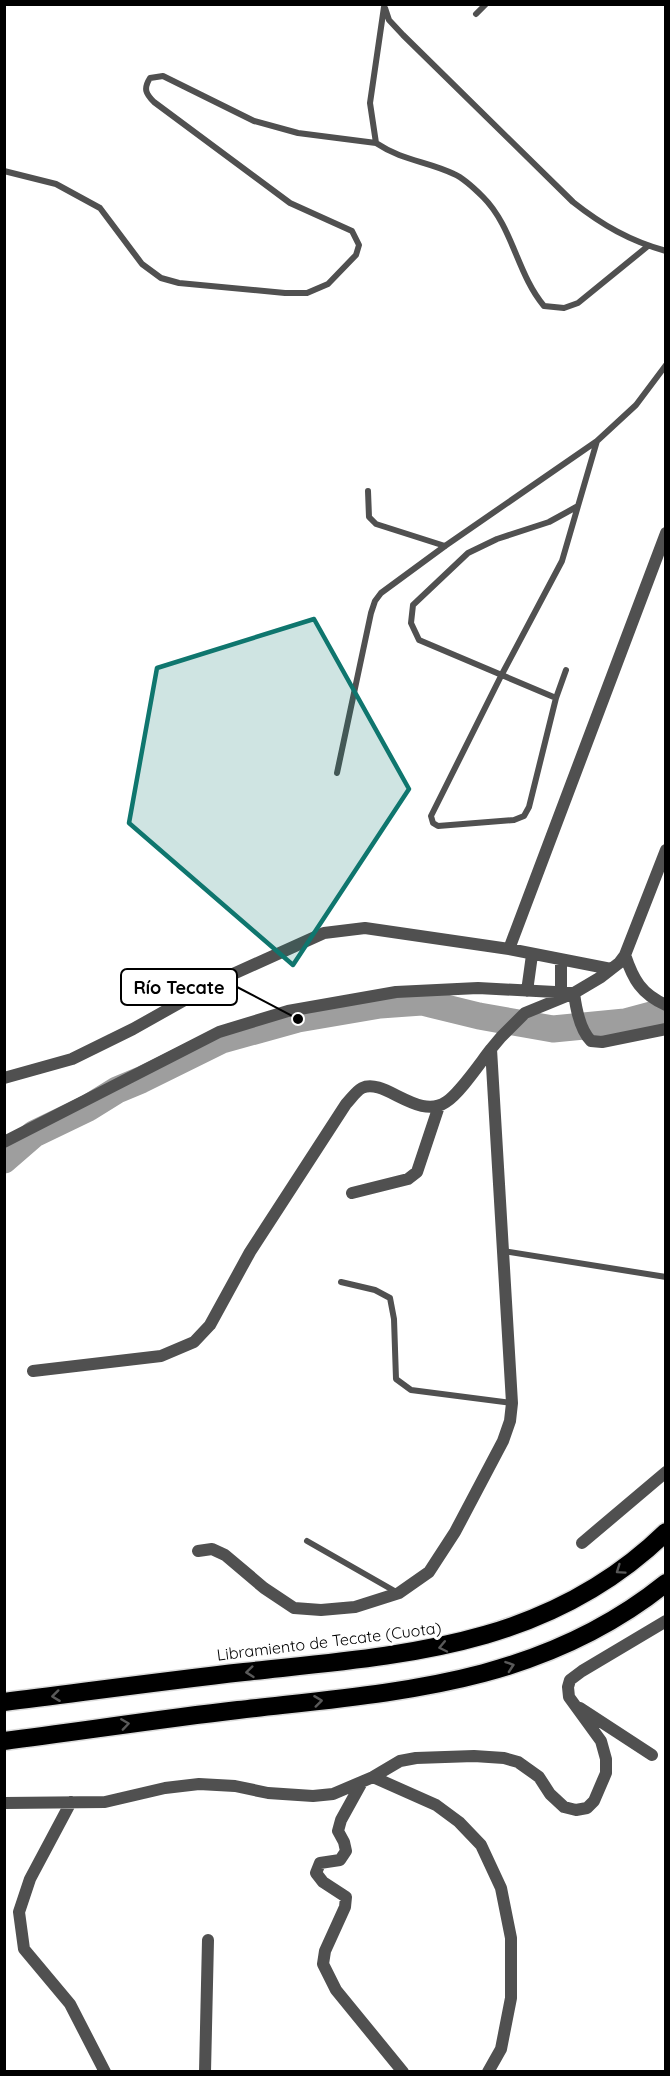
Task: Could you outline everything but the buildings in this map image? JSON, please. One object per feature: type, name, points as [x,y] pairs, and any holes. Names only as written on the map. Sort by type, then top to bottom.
[{"type":"highway","name":"Libramiento de Tecate (Cuota)","points":[[4,1702],[375,1658],[462,1643],[503,1631],[540,1616],[590,1591],[626,1566],[666,1532]]},
{"type":"highway","points":[[4,1741],[163,1719],[375,1694],[440,1684],[479,1675],[555,1649],[632,1607],[666,1583]]},
{"type":"street","points":[[509,949],[666,533]]},
{"type":"street","points":[[33,1371],[161,1356],[194,1341],[210,1325],[250,1252],[346,1104],[360,1088],[366,1086],[378,1088],[425,1107],[439,1106],[452,1097],[501,1037],[525,1013],[567,993],[588,986],[625,955],[666,850]]},
{"type":"street","points":[[4,1078],[72,1059],[133,1029],[222,979],[324,933],[365,928],[509,949],[611,969]]},
{"type":"street","points":[[527,991],[532,955]]},
{"type":"street","points":[[625,955],[639,987],[647,995],[666,1005]]},
{"type":"street","points":[[561,960],[567,993],[591,1041],[602,1042],[666,1029]]},
{"type":"street","points":[[4,1142],[219,1032],[279,1014],[396,992],[478,988],[567,993]]},
{"type":"street","points":[[198,1551],[212,1549],[225,1555],[264,1588],[294,1608],[321,1610],[355,1607],[399,1593],[429,1572],[455,1532],[502,1441],[510,1421],[512,1403],[491,1049]]},
{"type":"street","points":[[352,1193],[408,1179],[417,1172],[439,1106]]},
{"type":"street","points":[[582,1543],[666,1472]]},
{"type":"street","points":[[4,1803],[105,1802],[165,1788],[199,1784],[235,1786],[268,1793],[313,1796],[333,1794],[367,1780],[400,1761],[416,1758],[474,1756],[504,1758],[518,1762],[539,1777],[550,1794],[564,1807],[576,1810],[587,1808],[594,1801],[606,1773],[606,1759],[601,1741],[569,1697],[570,1680],[666,1621]]},
{"type":"street","points":[[574,1704],[652,1755]]},
{"type":"street","points":[[367,1780],[341,1820],[338,1831],[346,1851],[340,1860],[320,1863],[316,1873],[322,1882],[346,1897],[345,1907],[325,1951],[323,1964],[336,1990],[402,2072]]},
{"type":"street","points":[[367,1780],[436,1805],[459,1822],[481,1845],[501,1888],[511,1938],[511,1998],[501,2049],[488,2072]]},
{"type":"street","points":[[71,1802],[30,1879],[20,1912],[24,1949],[70,2004],[105,2072]]},
{"type":"street","points":[[205,2072],[208,1940]]},
{"type":"lane","points":[[476,14],[486,4]]},
{"type":"lane","points":[[376,143],[370,103],[384,6]]},
{"type":"lane","points":[[384,6],[389,20],[403,35],[573,202],[619,234],[666,251]]},
{"type":"lane","points":[[4,171],[56,184],[100,208],[142,264],[161,278],[191,284],[285,293],[307,293],[328,284],[356,255],[358,244],[352,231],[290,203],[154,102],[146,94],[145,85],[150,78],[163,76],[254,121],[298,133],[376,143],[392,154],[455,174],[484,197],[500,221],[533,293],[544,306],[564,308],[578,303],[648,246]]},
{"type":"lane","points":[[337,773],[375,601],[388,587],[597,441],[636,405],[666,364]]},
{"type":"lane","points":[[566,670],[556,698],[529,807],[524,816],[514,820],[438,826],[432,823],[431,816],[501,675],[562,561],[597,441]]},
{"type":"lane","points":[[368,491],[369,517],[376,524],[445,546]]},
{"type":"lane","points":[[556,698],[419,640],[411,623],[413,605],[468,553],[497,539],[549,522],[578,506]]},
{"type":"lane","points":[[503,1251],[666,1277]]},
{"type":"lane","points":[[341,1282],[375,1290],[390,1298],[394,1319],[396,1378],[411,1390],[512,1403]]},
{"type":"lane","points":[[307,1541],[399,1593]]},
{"type":"highlighted area","points":[[314,619],[409,789],[293,965],[129,823],[157,668]]},
{"type":"waterway","points":[[4,1160],[34,1134],[88,1108],[117,1090],[222,1040],[298,1019],[380,1005],[422,1002],[479,1016],[553,1029],[625,1022],[666,1011]]},
{"type":"place","name":"Río Tecate","points":[[298,1019]]}]
